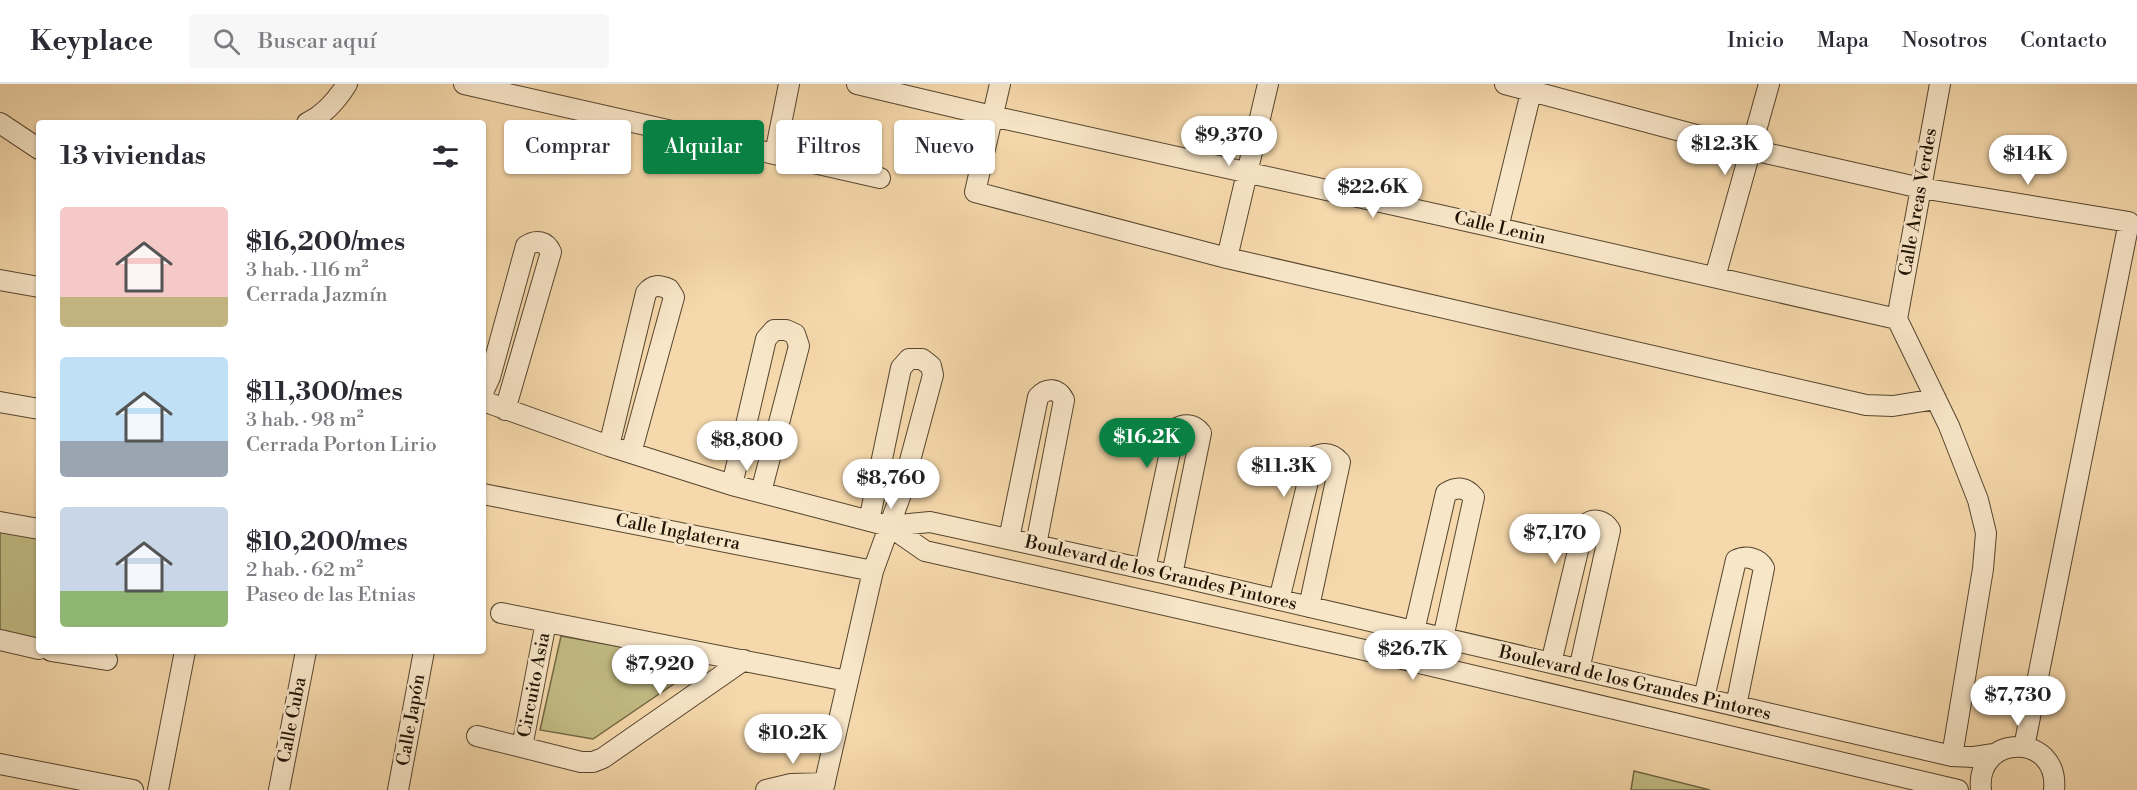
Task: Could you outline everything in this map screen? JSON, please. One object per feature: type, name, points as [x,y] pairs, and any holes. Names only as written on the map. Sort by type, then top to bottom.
[{"type":"street","points":[[312,120],[338,98],[347,84]]},
{"type":"street","points":[[464,84],[880,178]]},
{"type":"street","points":[[775,154],[789,84]]},
{"type":"street","name":"Calle Lenin","points":[[857,84],[1897,319]]},
{"type":"street","points":[[1000,84],[975,192],[1227,258],[1866,405],[1893,406],[1936,399]]},
{"type":"street","points":[[1227,258],[1268,84]]},
{"type":"street","points":[[1505,84],[1532,87],[1752,150],[1921,188],[2129,222],[2024,747],[2041,754],[2049,764],[2054,776],[2054,790]]},
{"type":"street","points":[[1716,277],[1769,84]]},
{"type":"street","name":"Calle Areas Verdes","points":[[1897,319],[1940,84]]},
{"type":"street","points":[[1498,228],[1532,87]]},
{"type":"street","points":[[0,123],[36,147]]},
{"type":"street","points":[[486,386],[526,246],[532,242],[541,241],[548,246],[551,252],[505,410]]},
{"type":"street","points":[[0,280],[36,286]]},
{"type":"street","points":[[609,446],[646,293],[650,288],[659,285],[669,289],[674,297],[631,453]]},
{"type":"street","points":[[1897,319],[1948,426],[1978,500],[1986,534],[1983,569],[1953,756]]},
{"type":"street","points":[[732,485],[766,339],[774,330],[786,330],[795,334],[799,345],[761,492]]},
{"type":"street","points":[[766,790],[791,784],[824,787],[873,571],[901,494],[933,375],[931,366],[922,358],[909,359],[901,368],[869,521]]},
{"type":"street","points":[[1009,539],[1038,397],[1046,390],[1052,389],[1058,391],[1064,400],[1036,544]]},
{"type":"street","points":[[0,402],[36,408]]},
{"type":"street","name":"Boulevard de los Grandes Pintores","points":[[486,402],[609,446],[732,485],[889,526],[930,522],[1172,576],[1280,592],[1311,599],[1414,631],[1953,756],[1974,757],[1994,754],[2011,747],[2024,747]]},
{"type":"street","points":[[1144,569],[1175,429],[1190,424],[1201,433],[1172,576]]},
{"type":"street","points":[[1280,592],[1314,457],[1327,453],[1335,456],[1340,462],[1311,599]]},
{"type":"street","points":[[1414,631],[1446,493],[1452,489],[1462,488],[1474,497],[1443,638]]},
{"type":"street","name":"Calle Inglaterra","points":[[486,495],[873,571]]},
{"type":"street","points":[[1551,663],[1584,526],[1588,522],[1599,520],[1610,530],[1579,670]]},
{"type":"street","points":[[0,522],[36,528]]},
{"type":"street","name":"Boulevard de los Grandes Pintores","points":[[889,526],[925,551],[1958,790]]},
{"type":"street","points":[[1704,698],[1736,560],[1752,558],[1762,562],[1764,568],[1736,706]]},
{"type":"street","name":"Circuito Asia","points":[[501,613],[847,681]]},
{"type":"street","name":"Circuito Asia","points":[[522,747],[546,622]]},
{"type":"street","points":[[0,640],[36,648]]},
{"type":"street","points":[[72,654],[107,660]]},
{"type":"street","points":[[158,790],[184,654]]},
{"type":"street","name":"Calle Cuba","points":[[279,790],[305,654]]},
{"type":"street","name":"Calle Japón","points":[[398,790],[423,654]]},
{"type":"street","name":"Circuito Asia","points":[[477,736],[581,762],[593,762],[603,758],[744,660]]},
{"type":"street","points":[[1981,790],[1983,769],[1994,754]]},
{"type":"street","points":[[0,764],[133,790]]},
{"type":"shaded area","points":[[0,528],[36,534],[36,641],[0,634]]},
{"type":"shaded area","points":[[561,636],[706,662],[593,739],[540,730]]},
{"type":"shaded area","points":[[1634,771],[1710,790],[1631,790]]}]
